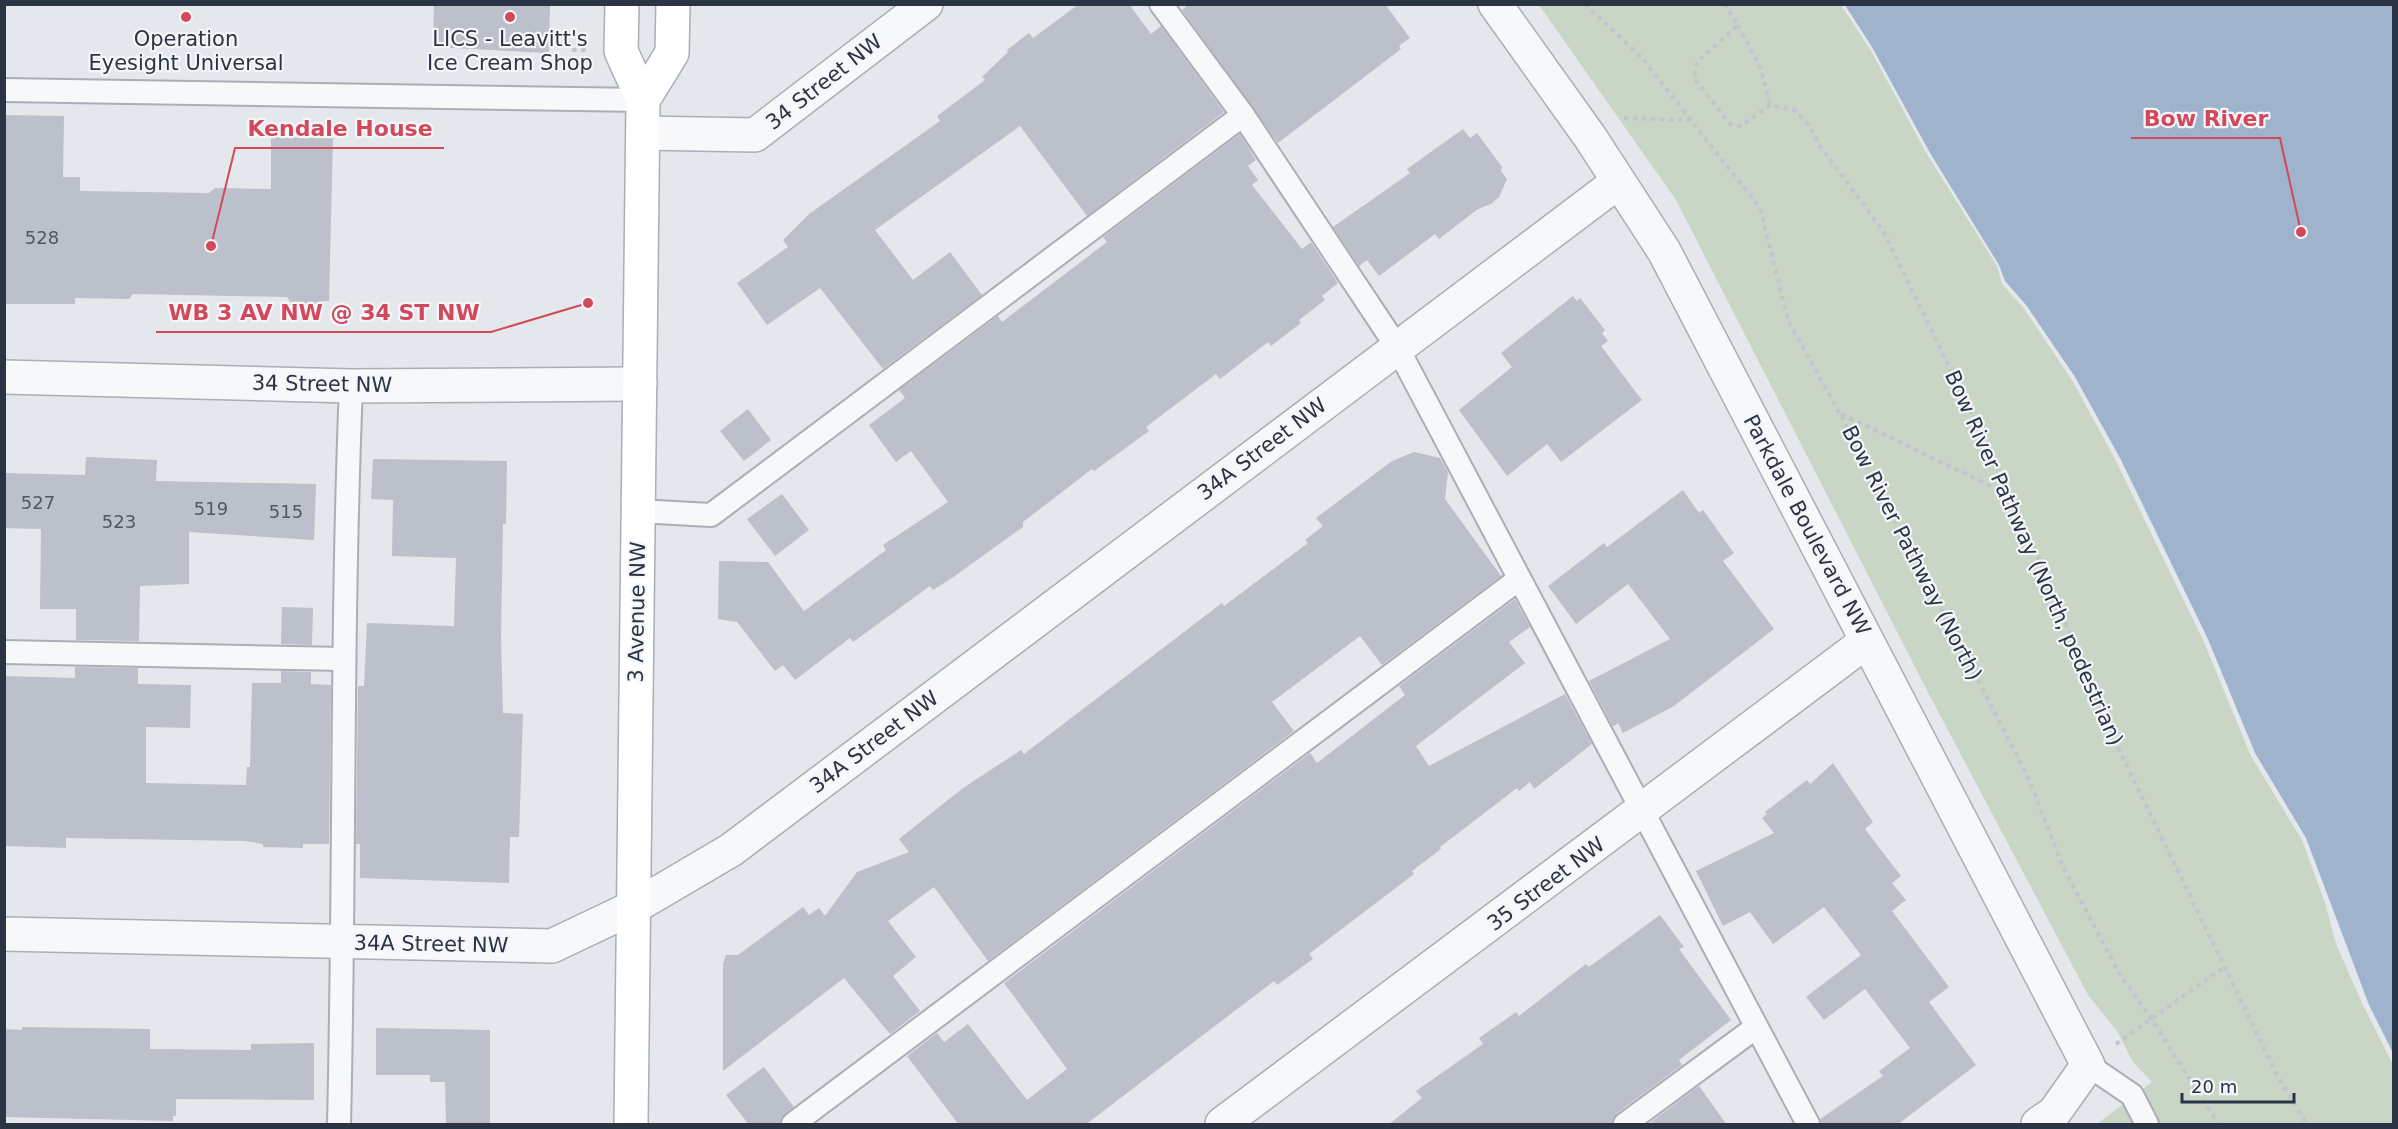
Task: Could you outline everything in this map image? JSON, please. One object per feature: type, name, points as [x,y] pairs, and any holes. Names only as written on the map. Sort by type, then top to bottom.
[{"type":"main road","name":"3 Avenue NW","points":[[622,4],[621,51],[643,100],[632,1125]]},
{"type":"main road","points":[[643,100],[672,53],[673,4]]},
{"type":"street","name":"34 Street NW","points":[[643,133],[755,135],[926,4]]},
{"type":"street","name":"Parkdale Boulevard NW","points":[[1495,4],[1590,137],[1664,251],[2088,1065]]},
{"type":"street","name":"34A Street NW","points":[[4,934],[552,946],[634,907],[731,850],[1618,182]]},
{"type":"street","name":"34 Street NW","points":[[4,377],[351,386],[640,384]]},
{"type":"street","name":"35 Street NW","points":[[1222,1125],[1868,641]]},
{"type":"street","points":[[2038,1125],[2054,1113],[2088,1065]]},
{"type":"lane","points":[[1161,4],[1243,115],[1397,347],[1808,1125]]},
{"type":"lane","points":[[4,90],[643,100]]},
{"type":"lane","points":[[638,510],[711,515],[1243,115]]},
{"type":"lane","points":[[339,1125],[344,943],[343,659],[351,386]]},
{"type":"lane","points":[[792,1125],[1520,579]]},
{"type":"lane","points":[[4,652],[343,659]]},
{"type":"lane","points":[[1625,1125],[1755,1028]]},
{"type":"lane","points":[[2088,1065],[2132,1095],[2147,1125]]},
{"type":"path","name":"Bow River Pathway (North)","points":[[1585,4],[1643,59],[1760,208],[1788,320],[1840,414],[2028,777],[2063,867],[2120,973],[2218,1125]]},
{"type":"path","points":[[1724,4],[1738,25],[1761,69],[1770,105],[1741,126],[1730,124],[1695,78],[1697,62],[1738,25]]},
{"type":"path","name":"Bow River Pathway (North, pedestrian)","points":[[1770,105],[1794,110],[1808,124],[1820,146],[1884,232],[2011,495],[2052,588],[2106,723],[2278,1077],[2307,1125]]},
{"type":"path","points":[[1624,118],[1693,120]]},
{"type":"path","points":[[1840,414],[2011,495]]},
{"type":"path","points":[[2088,1065],[2226,966]]},
{"type":"green space","points":[[1539,5],[1841,5],[1870,49],[1927,154],[1997,266],[2002,284],[2023,307],[2072,380],[2115,459],[2203,640],[2251,756],[2302,840],[2325,903],[2336,944],[2393,1065],[2393,1124],[2097,1124],[2152,1082],[2133,1062],[2117,1031],[2088,995],[1932,700],[1676,200]]},
{"type":"water","points":[[1845,5],[2393,5],[2393,1053],[2369,1005],[2306,838],[2255,753],[2207,637],[2120,458],[2075,377],[2026,305],[2005,281],[1999,265],[1930,153],[1872,47]]},
{"type":"building","points":[[434,4],[550,4],[549,53],[433,47]]},
{"type":"building","points":[[1079,4],[1129,4],[1151,34],[1161,26],[1224,112],[1087,216],[1020,126],[875,230],[913,280],[950,252],[982,295],[883,369],[820,288],[767,325],[737,283],[788,247],[783,240],[809,214],[940,121],[937,116],[985,80],[982,77],[1008,52],[1007,50],[1029,33],[1033,38]]},
{"type":"building","points":[[1189,4],[1385,4],[1410,38],[1399,46],[1401,49],[1278,143],[1182,10]]},
{"type":"building","points":[[4,115],[64,116],[63,177],[80,177],[80,191],[209,193],[215,188],[271,189],[271,137],[333,138],[329,301],[323,301],[323,304],[291,303],[287,297],[133,294],[129,299],[75,298],[75,304],[4,304]]},
{"type":"building","points":[[1463,129],[1470,138],[1477,133],[1502,167],[1501,171],[1507,179],[1499,197],[1491,204],[1478,209],[1439,239],[1435,234],[1379,276],[1367,260],[1359,266],[1333,227],[1410,173],[1407,169]]},
{"type":"building","points":[[1240,134],[1256,160],[1248,166],[1258,180],[1252,185],[1302,249],[1311,242],[1338,283],[1322,296],[1325,300],[1299,320],[1301,323],[1271,346],[1268,342],[1220,379],[1216,374],[1146,427],[1149,431],[1094,471],[1092,469],[1023,522],[1023,527],[952,578],[933,590],[930,586],[853,642],[850,638],[795,680],[783,665],[775,671],[737,622],[718,619],[719,561],[768,562],[804,611],[886,550],[883,545],[948,502],[911,451],[896,462],[869,425],[905,398],[899,390],[998,316],[1002,322],[1107,242],[1103,237]]},
{"type":"building","points":[[1573,296],[1577,301],[1580,298],[1605,330],[1602,333],[1608,341],[1601,346],[1642,400],[1561,462],[1547,444],[1507,476],[1459,410],[1512,367],[1501,353]]},
{"type":"building","points":[[748,409],[771,440],[744,461],[720,431]]},
{"type":"building","points":[[1414,452],[1440,458],[1448,472],[1445,499],[1501,576],[1382,665],[1360,636],[1272,702],[1294,731],[988,961],[934,887],[888,921],[916,957],[893,976],[920,1011],[890,1034],[844,978],[723,1071],[723,964],[726,955],[738,955],[803,907],[809,915],[819,908],[825,916],[857,872],[909,852],[899,839],[963,788],[1021,750],[1024,754],[1222,603],[1224,606],[1308,543],[1305,540],[1323,526],[1316,518],[1392,461]]},
{"type":"building","points":[[86,457],[157,460],[156,481],[316,484],[314,540],[189,532],[189,584],[140,586],[139,641],[76,640],[76,609],[40,609],[41,529],[4,528],[4,473],[85,475]]},
{"type":"building","points":[[373,459],[507,461],[506,524],[503,524],[501,637],[503,713],[523,714],[519,837],[510,837],[509,883],[360,878],[360,844],[356,844],[358,686],[364,686],[367,623],[454,626],[456,558],[392,556],[393,500],[371,499]]},
{"type":"building","points":[[1683,490],[1699,513],[1703,510],[1734,553],[1723,561],[1774,629],[1674,706],[1623,733],[1618,723],[1613,727],[1589,681],[1670,639],[1628,584],[1576,624],[1548,586],[1604,543],[1607,547]]},
{"type":"building","points":[[782,494],[809,530],[775,556],[747,519]]},
{"type":"building","points":[[1515,599],[1530,627],[1509,642],[1525,663],[1416,746],[1429,766],[1565,694],[1592,744],[1534,789],[1530,782],[1519,791],[1517,788],[1440,847],[1441,849],[1412,871],[1414,874],[1309,954],[1313,959],[1277,985],[1274,981],[1085,1125],[959,1125],[907,1056],[937,1033],[944,1042],[968,1024],[1027,1100],[1067,1069],[1004,983],[1310,753],[1317,763],[1405,695],[1399,686]]},
{"type":"building","points":[[282,607],[313,608],[312,645],[281,644]]},
{"type":"building","points":[[75,667],[138,668],[138,684],[191,685],[190,728],[146,727],[146,783],[246,785],[247,767],[250,767],[252,683],[281,683],[281,671],[311,672],[311,684],[331,685],[329,844],[303,844],[303,848],[263,847],[263,844],[245,841],[66,838],[66,848],[4,846],[4,676],[75,678]]},
{"type":"building","points":[[1833,763],[1873,822],[1865,829],[1901,876],[1892,883],[1906,900],[1892,911],[1949,987],[1929,1002],[1976,1065],[1897,1125],[1821,1125],[1820,1119],[1883,1076],[1879,1071],[1910,1048],[1865,989],[1824,1020],[1806,997],[1861,955],[1824,907],[1773,944],[1750,912],[1723,926],[1696,871],[1774,833],[1762,818],[1767,814],[1765,812],[1807,780],[1810,784]]},
{"type":"building","points":[[1660,915],[1684,947],[1679,949],[1731,1020],[1679,1060],[1682,1065],[1617,1113],[1612,1125],[1388,1125],[1422,1098],[1416,1091],[1483,1044],[1479,1038],[1516,1012],[1519,1016],[1586,964],[1589,967]]},
{"type":"building","points":[[22,1027],[150,1029],[150,1049],[251,1050],[251,1044],[314,1043],[314,1100],[176,1099],[176,1116],[173,1116],[173,1121],[4,1117],[4,1029],[22,1030]]},
{"type":"building","points":[[376,1028],[490,1030],[490,1125],[446,1125],[445,1082],[430,1082],[430,1075],[376,1075]]},
{"type":"building","points":[[764,1067],[794,1107],[781,1118],[780,1125],[749,1125],[726,1095]]},
{"type":"building","points":[[1699,1086],[1727,1125],[1647,1125]]},
{"type":"place","name":"Operation Eyesight Universal","points":[[186,17]]},
{"type":"place","name":"LICS - Leavitt's Ice Cream Shop","points":[[510,17]]},
{"type":"place","name":"Bow River","points":[[2301,232]]},
{"type":"place","name":"Kendale House","points":[[211,246]]},
{"type":"place","name":"WB 3 AV NW @ 34 ST NW","points":[[588,303]]}]
